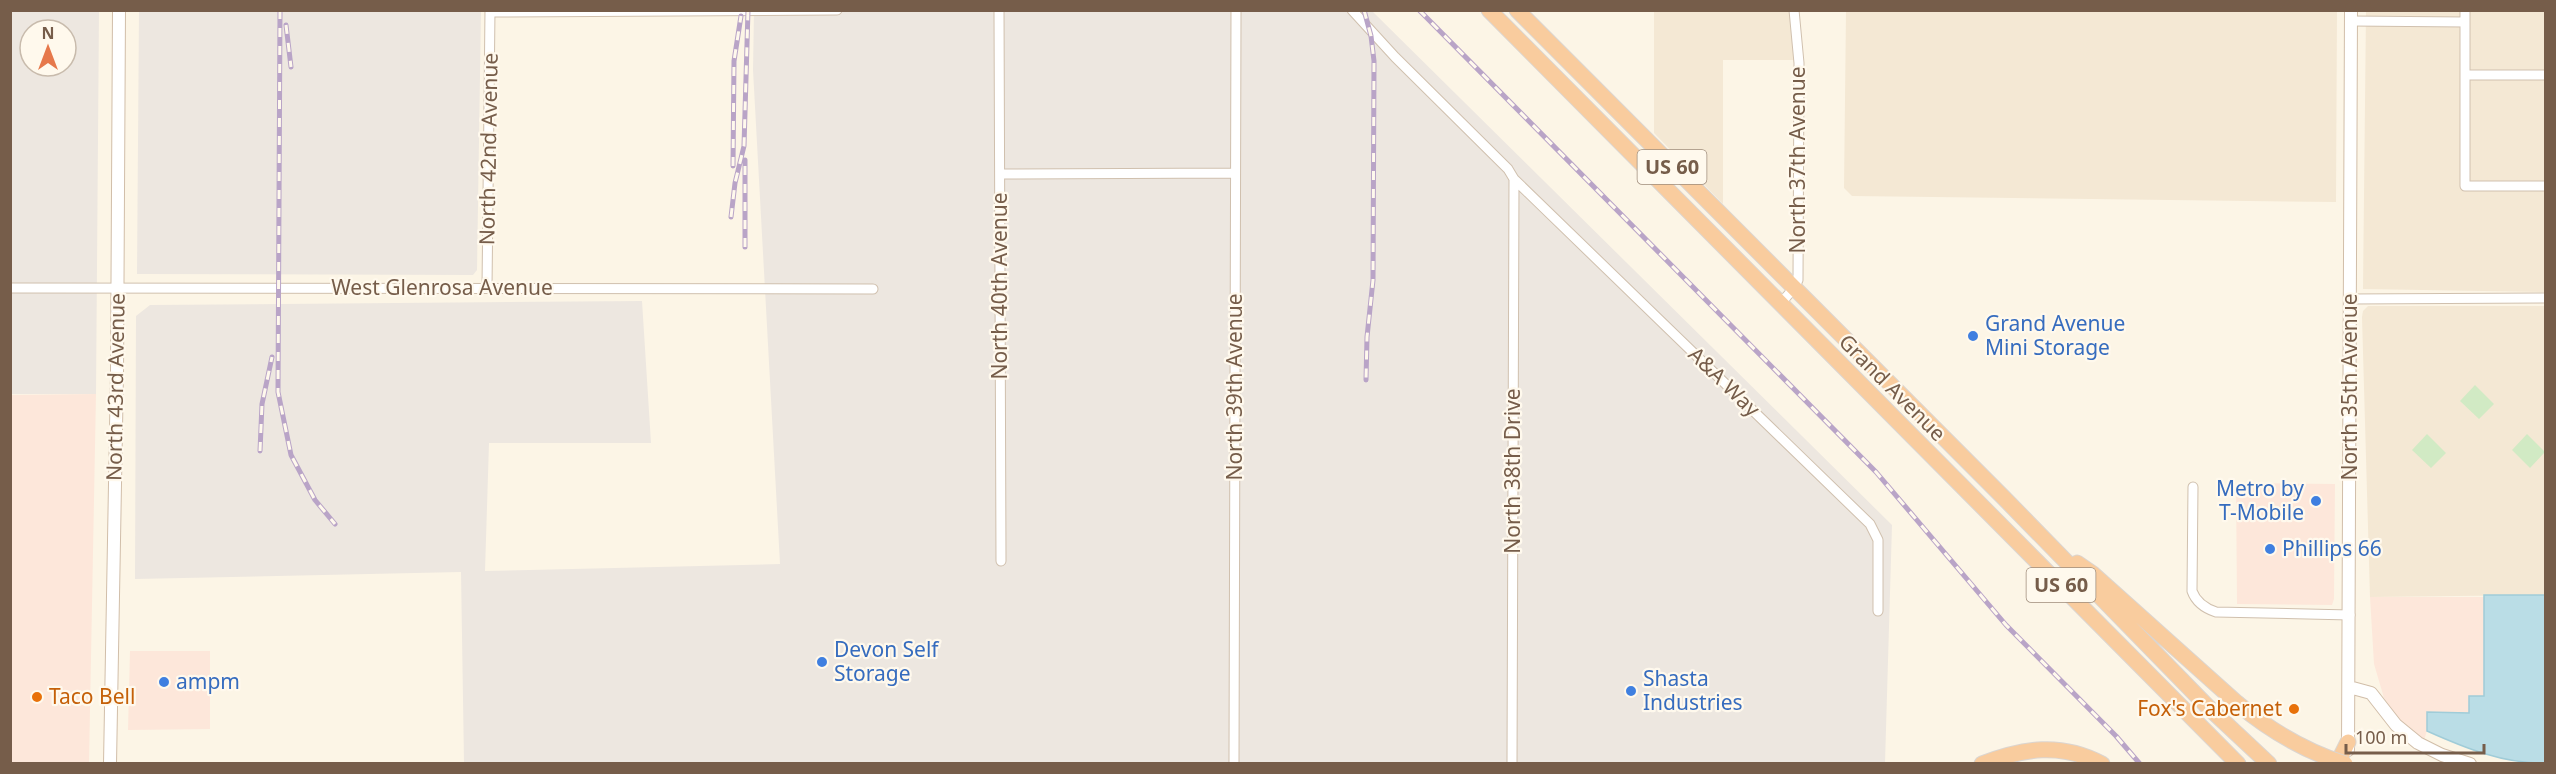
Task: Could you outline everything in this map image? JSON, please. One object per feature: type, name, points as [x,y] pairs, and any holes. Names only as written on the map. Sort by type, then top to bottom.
[{"type":"highway","name":"Grand Avenue","points":[[1489,10],[2238,764]]},
{"type":"highway","name":"Grand Avenue","points":[[1517,11],[2004,498],[2206,706],[2269,764]]},
{"type":"highway","points":[[1503,24],[1517,11]]},
{"type":"highway","points":[[1980,503],[2004,498]]},
{"type":"highway","points":[[2048,543],[2093,574],[2237,703],[2271,729],[2320,755],[2346,764]]},
{"type":"highway","points":[[2170,695],[2184,681]]},
{"type":"highway","points":[[2337,764],[2348,742]]},
{"type":"highway","points":[[1982,764],[2016,752],[2040,748],[2065,750],[2102,764]]},
{"type":"main road","name":"North 43rd Avenue","points":[[110,764],[118,288],[119,10]]},
{"type":"main road","name":"North 35th Avenue","points":[[2346,764],[2350,615],[2350,16]]},
{"type":"main road","points":[[2349,687],[2371,693],[2396,725],[2418,743],[2442,755],[2470,764]]},
{"type":"street","points":[[490,11],[837,10]]},
{"type":"street","name":"North 40th Avenue","points":[[999,10],[1001,561]]},
{"type":"street","name":"North 39th Avenue","points":[[1234,764],[1236,10]]},
{"type":"street","name":"A&A Way","points":[[1352,10],[1395,57],[1508,169],[1514,178],[1869,524],[1878,540],[1878,611]]},
{"type":"street","name":"North 37th Avenue","points":[[1794,10],[1799,63],[1798,280],[1794,288]]},
{"type":"street","points":[[2466,10],[2465,186],[2546,186]]},
{"type":"street","name":"North 42nd Avenue","points":[[487,288],[490,11]]},
{"type":"street","points":[[2350,16],[2465,22]]},
{"type":"street","points":[[2465,75],[2546,75]]},
{"type":"street","points":[[1001,174],[1236,173]]},
{"type":"street","name":"North 38th Drive","points":[[1512,764],[1514,178]]},
{"type":"street","name":"West Glenrosa Avenue","points":[[10,288],[873,289]]},
{"type":"street","points":[[1781,303],[1794,288]]},
{"type":"street","points":[[2350,298],[2546,298]]},
{"type":"street","points":[[2193,487],[2192,591],[2206,609],[2216,612],[2350,615]]},
{"type":"shaded area","points":[[10,11],[99,11],[96,394],[11,394]]},
{"type":"shaded area","points":[[139,11],[481,11],[477,270],[473,275],[137,274]]},
{"type":"shaded area","points":[[754,11],[1372,11],[1892,525],[1885,763],[464,763],[461,572],[135,579],[136,316],[150,305],[642,301],[651,443],[489,443],[485,571],[780,564],[753,70]]},
{"type":"shaded area","points":[[1654,11],[1792,11],[1794,60],[1723,60],[1723,204],[1654,133]]},
{"type":"shaded area","points":[[1846,11],[2337,11],[2336,202],[1852,196],[1844,188]]},
{"type":"shaded area","points":[[2366,11],[2545,11],[2545,292],[2363,289]]},
{"type":"shaded area","points":[[2368,306],[2545,306],[2545,595],[2370,597],[2362,317],[2363,311]]},
{"type":"shaded area","points":[[96,394],[89,763],[11,763],[10,395]]},
{"type":"shaded area","points":[[2236,483],[2335,484],[2334,599],[2332,605],[2237,604]]},
{"type":"shaded area","points":[[2370,597],[2484,597],[2484,696],[2469,713],[2428,712],[2424,740],[2398,718],[2384,698],[2374,664]]},
{"type":"shaded area","points":[[130,651],[210,651],[210,729],[128,730]]},
{"type":"green space","points":[[2475,385],[2494,404],[2479,419],[2460,401]]},
{"type":"green space","points":[[2427,434],[2446,453],[2431,468],[2412,450]]},
{"type":"green space","points":[[2527,434],[2545,452],[2530,468],[2512,450]]},
{"type":"water","points":[[2484,595],[2545,595],[2545,763],[2500,758],[2470,749],[2427,731],[2427,712],[2469,713],[2469,696],[2484,696]]},
{"type":"railway","points":[[280,10],[278,392],[291,455],[315,500],[335,524]]},
{"type":"railway","points":[[731,217],[735,183],[744,146],[748,10]]},
{"type":"railway","points":[[1364,10],[1371,36],[1374,61],[1373,280],[1367,337],[1366,380]]},
{"type":"railway","points":[[1419,10],[1876,472],[2006,625],[2116,736],[2140,764]]},
{"type":"railway","points":[[733,166],[734,61],[741,16]]},
{"type":"railway","points":[[286,25],[291,67]]},
{"type":"railway","points":[[745,160],[745,247]]},
{"type":"railway","points":[[260,451],[262,404],[272,357]]},
{"type":"place","name":"Grand Avenue Mini Storage","points":[[1973,336]]},
{"type":"place","name":"Metro by T-Mobile","points":[[2316,501]]},
{"type":"place","name":"Phillips 66","points":[[2270,549]]},
{"type":"place","name":"Devon Self Storage","points":[[822,662]]},
{"type":"place","name":"ampm","points":[[164,682]]},
{"type":"place","name":"Shasta Industries","points":[[1631,691]]},
{"type":"place","name":"Taco Bell","points":[[37,697]]},
{"type":"place","name":"Fox's Cabernet","points":[[2294,709]]}]
